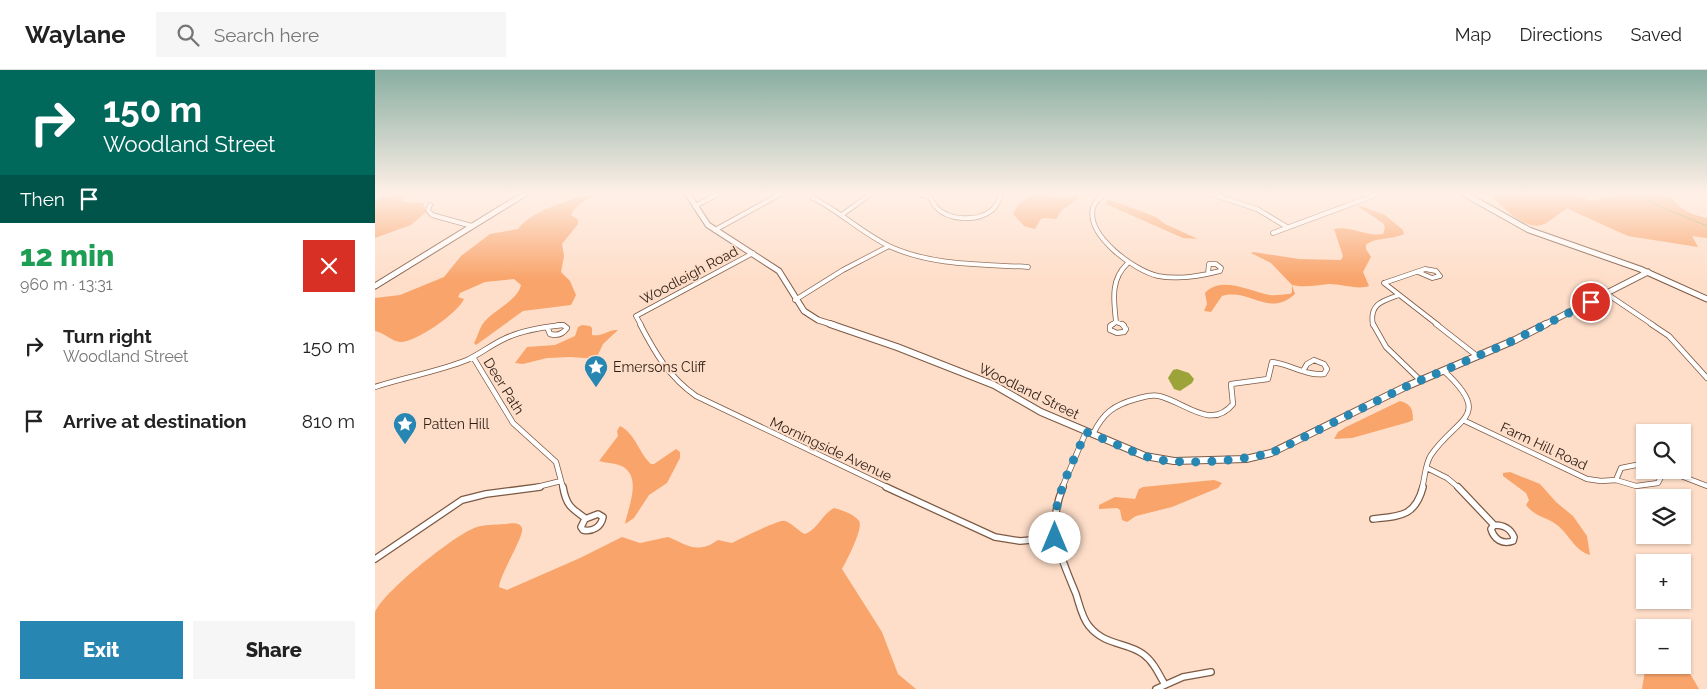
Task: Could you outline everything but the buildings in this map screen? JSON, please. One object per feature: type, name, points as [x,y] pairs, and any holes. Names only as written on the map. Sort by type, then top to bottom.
[{"type":"street","points":[[457,222],[472,226]]},
{"type":"street","points":[[375,286],[479,222]]},
{"type":"street","name":"Woodland Street","points":[[704,222],[753,253],[781,274],[795,300],[804,311],[818,320],[897,347],[994,385],[1035,409],[1159,460],[1253,458],[1278,450],[1420,380],[1523,336],[1648,272]]},
{"type":"street","points":[[715,230],[729,222]]},
{"type":"street","points":[[854,222],[889,246],[917,256],[944,261],[1028,267]]},
{"type":"street","points":[[1093,222],[1116,254],[1127,264],[1145,273],[1163,277],[1181,277],[1208,273]]},
{"type":"street","points":[[1279,222],[1287,227]]},
{"type":"street","points":[[1273,233],[1301,222]]},
{"type":"street","points":[[1515,222],[1535,233],[1648,272],[1707,299]]},
{"type":"street","points":[[795,300],[850,266],[889,246]]},
{"type":"street","name":"Woodleigh Road","points":[[635,316],[753,253]]},
{"type":"street","points":[[1116,322],[1115,283],[1120,270],[1127,264]]},
{"type":"street","points":[[1417,272],[1431,278],[1440,276],[1431,269],[1417,272],[1384,283],[1477,356]]},
{"type":"street","points":[[1607,294],[1669,336],[1707,378]]},
{"type":"street","points":[[1399,296],[1376,306],[1372,312],[1371,320],[1377,333],[1393,354],[1420,380]]},
{"type":"street","name":"Morningside Avenue","points":[[635,316],[664,370],[680,386],[700,398],[986,534],[1002,540],[1019,542],[1055,538]]},
{"type":"street","points":[[375,387],[448,366],[473,357],[511,336],[547,327]]},
{"type":"street","name":"Deer Path","points":[[473,357],[513,423],[555,462],[565,500],[572,509],[585,518]]},
{"type":"street","points":[[1165,685],[1153,665],[1142,653],[1104,639],[1088,625],[1055,538],[1054,524],[1057,501],[1090,433],[1106,412],[1119,404],[1145,396],[1160,396],[1197,413],[1217,414],[1227,411],[1233,404],[1231,384],[1268,379],[1272,362],[1281,363],[1303,371],[1322,375],[1327,369],[1324,364],[1315,360],[1307,364],[1303,371]]},
{"type":"street","points":[[1373,519],[1403,516],[1414,509],[1420,500],[1431,455],[1465,421],[1469,411],[1467,398],[1457,383],[1444,371]]},
{"type":"street","name":"Farm Hill Road","points":[[1465,421],[1579,476],[1601,481],[1616,480],[1636,486],[1655,484],[1661,479]]},
{"type":"street","points":[[1616,480],[1621,468],[1636,467]]},
{"type":"street","points":[[1427,468],[1458,486],[1494,525]]},
{"type":"street","points":[[1689,479],[1707,486]]},
{"type":"street","points":[[375,559],[462,500],[476,496],[542,488],[561,481]]},
{"type":"street","points":[[1156,689],[1192,674],[1211,672]]},
{"type":"shaded area","points":[[415,222],[411,225],[375,238],[375,223]]},
{"type":"shaded area","points":[[524,222],[578,222],[562,244],[564,256],[561,272],[570,281],[576,295],[571,305],[523,311],[476,345],[474,343],[482,325],[519,291],[521,285],[514,279],[485,282],[460,293],[458,297],[464,299],[454,312],[415,338],[400,342],[375,331],[375,298],[400,295],[444,277],[461,256],[490,234],[518,229]]},
{"type":"shaded area","points":[[1020,222],[1039,222],[1035,229],[1024,226]]},
{"type":"shaded area","points":[[1147,222],[1162,222],[1198,239],[1183,238]]},
{"type":"shaded area","points":[[1381,222],[1393,222],[1403,230],[1404,234],[1370,242],[1366,245],[1366,249],[1371,257],[1363,272],[1369,286],[1329,284],[1292,285],[1271,263],[1251,253],[1299,259],[1341,260],[1343,256],[1334,229],[1340,228],[1371,234],[1383,234],[1385,227]]},
{"type":"shaded area","points":[[1523,222],[1548,222],[1539,226]]},
{"type":"shaded area","points":[[1597,222],[1707,222],[1707,238],[1692,236],[1698,247],[1628,236]]},
{"type":"shaded area","points":[[1220,285],[1236,286],[1275,295],[1290,294],[1292,292],[1292,285],[1295,294],[1285,301],[1267,303],[1241,296],[1222,296],[1211,312],[1204,311],[1207,304],[1205,293]]},
{"type":"shaded area","points":[[582,325],[592,328],[592,335],[618,330],[603,344],[596,359],[547,358],[523,364],[515,363],[527,347],[555,345],[575,336],[578,327]]},
{"type":"shaded area","points":[[1177,369],[1189,373],[1194,379],[1192,383],[1180,391],[1174,389],[1168,378],[1173,370]]},
{"type":"shaded area","points":[[1400,401],[1411,408],[1413,420],[1352,438],[1334,439],[1338,432],[1346,427]]},
{"type":"shaded area","points":[[620,426],[630,434],[651,464],[654,464],[676,449],[680,452],[680,458],[667,483],[649,495],[634,518],[625,524],[633,492],[631,476],[627,469],[619,465],[599,461],[618,436],[617,431]]},
{"type":"shaded area","points":[[1510,472],[1540,484],[1556,502],[1573,516],[1587,536],[1590,555],[1584,553],[1576,546],[1557,525],[1537,514],[1526,505],[1529,500],[1526,493],[1503,476],[1503,473]]},
{"type":"shaded area","points":[[1214,480],[1222,483],[1218,488],[1172,507],[1136,516],[1127,522],[1122,520],[1120,510],[1117,508],[1099,509],[1099,505],[1115,497],[1135,499],[1139,489],[1143,487]]},
{"type":"shaded area","points":[[834,508],[854,516],[860,525],[854,545],[842,569],[882,632],[898,674],[916,689],[375,689],[375,613],[380,604],[418,567],[463,534],[476,527],[513,523],[522,528],[520,538],[500,581],[499,587],[507,590],[622,537],[640,543],[668,537],[687,545],[702,547],[718,540],[732,543],[782,521],[790,523],[805,534],[813,529]]},
{"type":"shaded area","points":[[1644,674],[1690,674],[1699,689],[1642,689]]},
{"type":"waterway","points":[[1697,222],[1707,226]]},
{"type":"place","name":"Emersons Cliff","points":[[596,388]]},
{"type":"place","name":"Patten Hill","points":[[405,445]]},
{"type":"route","points":[[1055,538],[1054,524],[1057,501],[1086,432],[1159,460],[1239,460],[1259,457],[1278,450],[1405,387],[1506,344],[1591,302]]}]
